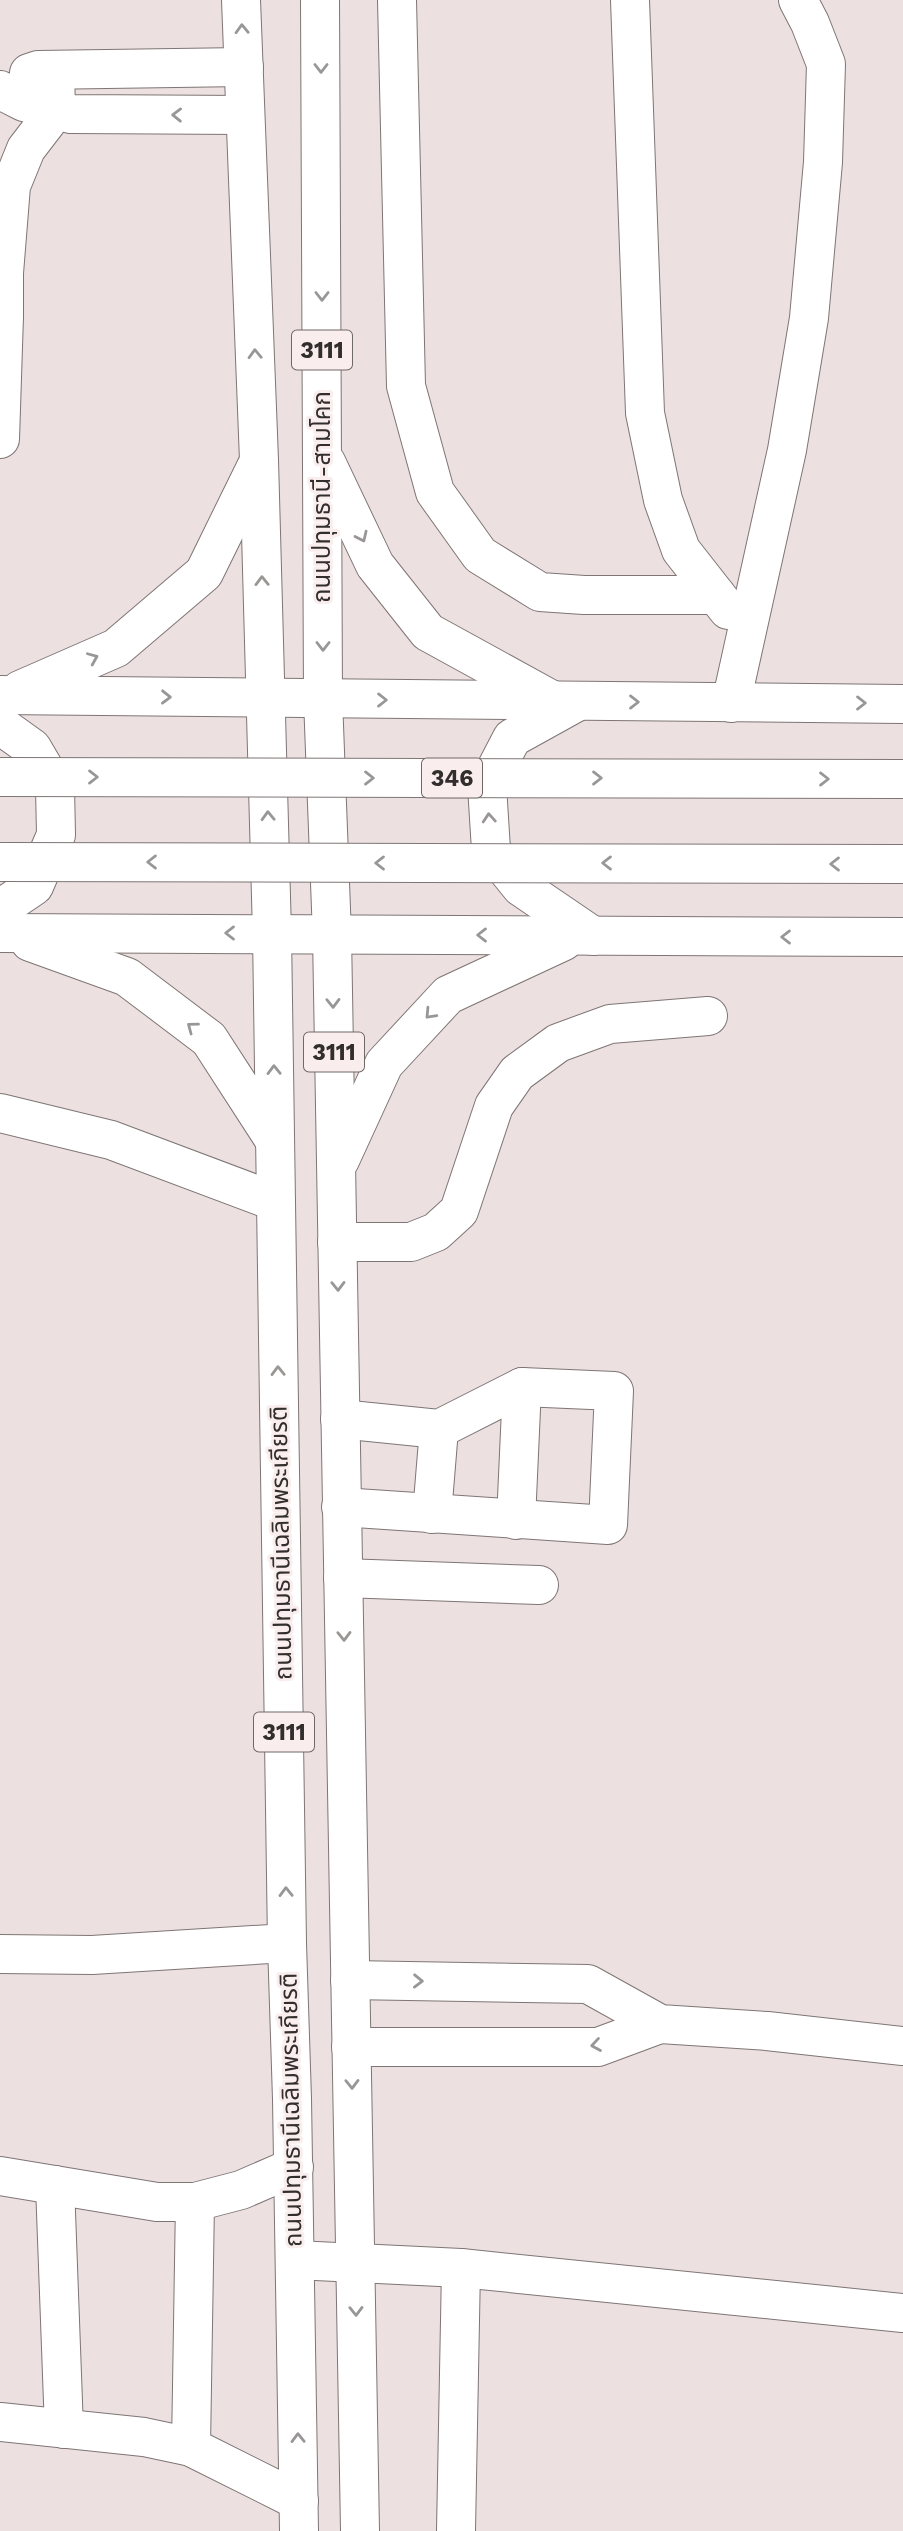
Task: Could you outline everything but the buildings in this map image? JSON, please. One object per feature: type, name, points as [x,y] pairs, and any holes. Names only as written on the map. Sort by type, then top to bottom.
[{"type":"main road","name":"3111","points":[[241,0],[259,460],[272,933]]},
{"type":"main road","name":"ถนนปทุมธานี-สามโคก","points":[[320,0],[323,699]]},
{"type":"main road","points":[[397,0],[407,386],[435,492],[480,555],[540,592],[584,595],[716,595]]},
{"type":"main road","points":[[630,0],[645,413],[663,500],[681,550],[746,633]]},
{"type":"main road","points":[[731,702],[787,450],[809,318],[823,162],[826,64],[798,0]]},
{"type":"main road","points":[[0,81],[38,70],[244,67]]},
{"type":"main road","points":[[0,439],[5,186],[26,149],[57,110],[55,70]]},
{"type":"main road","points":[[0,90],[24,102],[71,114],[245,116]]},
{"type":"main road","points":[[322,454],[375,565],[428,632],[567,701]]},
{"type":"main road","points":[[3,705],[116,648],[204,573],[259,460]]},
{"type":"main road","points":[[3,705],[264,699],[903,704]]},
{"type":"main road","name":"3111","points":[[323,699],[332,935],[360,2531]]},
{"type":"main road","points":[[567,701],[512,738],[487,786],[491,850],[521,887],[584,936]]},
{"type":"main road","points":[[2,925],[34,886],[57,835],[55,787],[3,705]]},
{"type":"main road","name":"346","points":[[0,777],[903,779]]},
{"type":"main road","points":[[0,862],[903,864]]},
{"type":"main road","points":[[2,925],[332,935],[903,937]]},
{"type":"main road","points":[[2,925],[127,977],[209,1040],[275,1141]]},
{"type":"main road","name":"ถนนปทุมธานีเฉลิมพระเกียรติ","points":[[272,933],[287,1943],[294,2166],[299,2516]]},
{"type":"main road","points":[[336,1169],[384,1064],[448,995],[584,936]]},
{"type":"main road","points":[[337,1242],[411,1242],[436,1232],[459,1210],[494,1106],[517,1073],[558,1043],[611,1024],[708,1016]]},
{"type":"main road","points":[[0,1113],[111,1140],[276,1202]]},
{"type":"main road","points":[[340,1419],[439,1429],[522,1387],[614,1391],[608,1525],[341,1507]]},
{"type":"main road","points":[[516,1520],[522,1387]]},
{"type":"main road","points":[[432,1514],[439,1429]]},
{"type":"main road","points":[[343,1578],[539,1585]]},
{"type":"main road","points":[[0,1954],[92,1955],[287,1943]]},
{"type":"main road","points":[[350,1980],[587,1984],[660,2024]]},
{"type":"main road","points":[[351,2047],[598,2047],[660,2024],[767,2031],[903,2046]]},
{"type":"main road","points":[[0,2176],[157,2202],[195,2202],[241,2190],[294,2166]]},
{"type":"main road","points":[[55,2185],[64,2429]]},
{"type":"main road","points":[[191,2447],[195,2202]]},
{"type":"main road","points":[[295,2260],[461,2268],[903,2313]]},
{"type":"main road","points":[[456,2531],[461,2268]]},
{"type":"main road","points":[[0,2422],[144,2437],[191,2447],[299,2516]]}]
